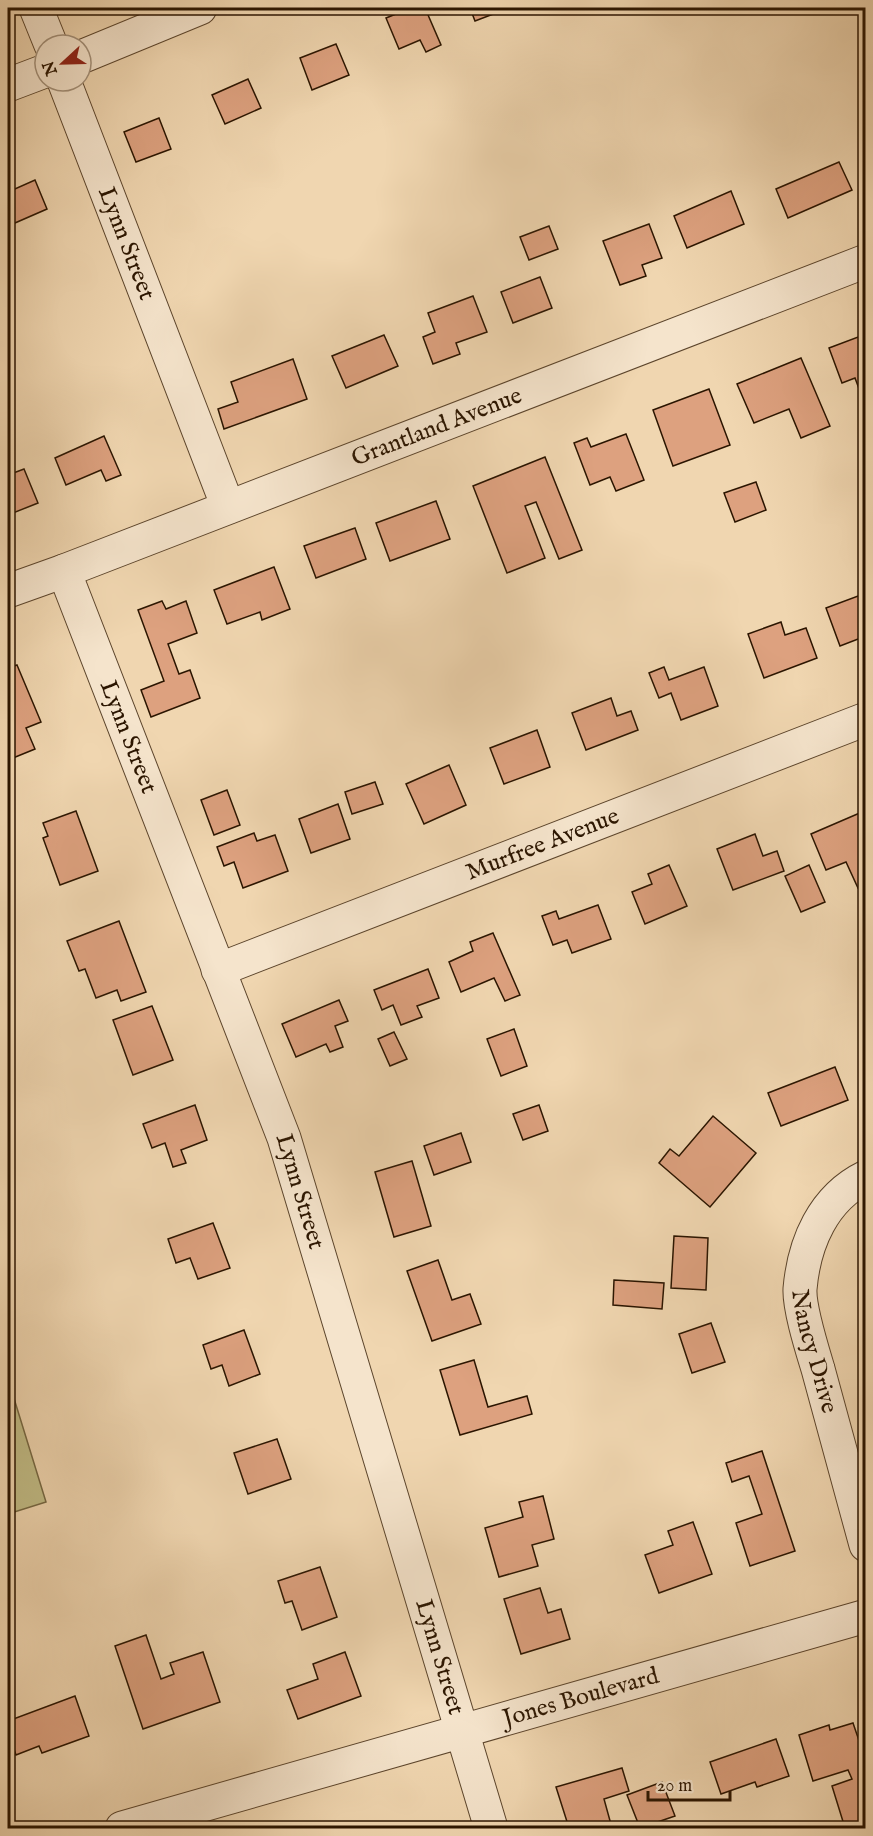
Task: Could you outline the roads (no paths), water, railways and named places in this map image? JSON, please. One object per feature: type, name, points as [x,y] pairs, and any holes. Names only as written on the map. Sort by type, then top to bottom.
[{"type":"street","points":[[36,8],[46,33]]},
{"type":"street","points":[[93,52],[200,8]]},
{"type":"street","points":[[8,86],[33,76]]},
{"type":"street","name":"Lynn Street","points":[[69,93],[228,507]]},
{"type":"street","name":"Grantland Avenue","points":[[8,591],[64,572],[866,261]]},
{"type":"street","name":"Lynn Street","points":[[64,572],[284,1137],[491,1828]]},
{"type":"street","name":"Murfree Avenue","points":[[218,970],[866,719]]},
{"type":"street","name":"Nancy Drive","points":[[866,1176],[850,1184],[822,1213],[805,1257],[800,1292],[812,1350],[866,1545]]},
{"type":"street","name":"Jones Boulevard","points":[[122,1828],[462,1734],[866,1616]]}]
